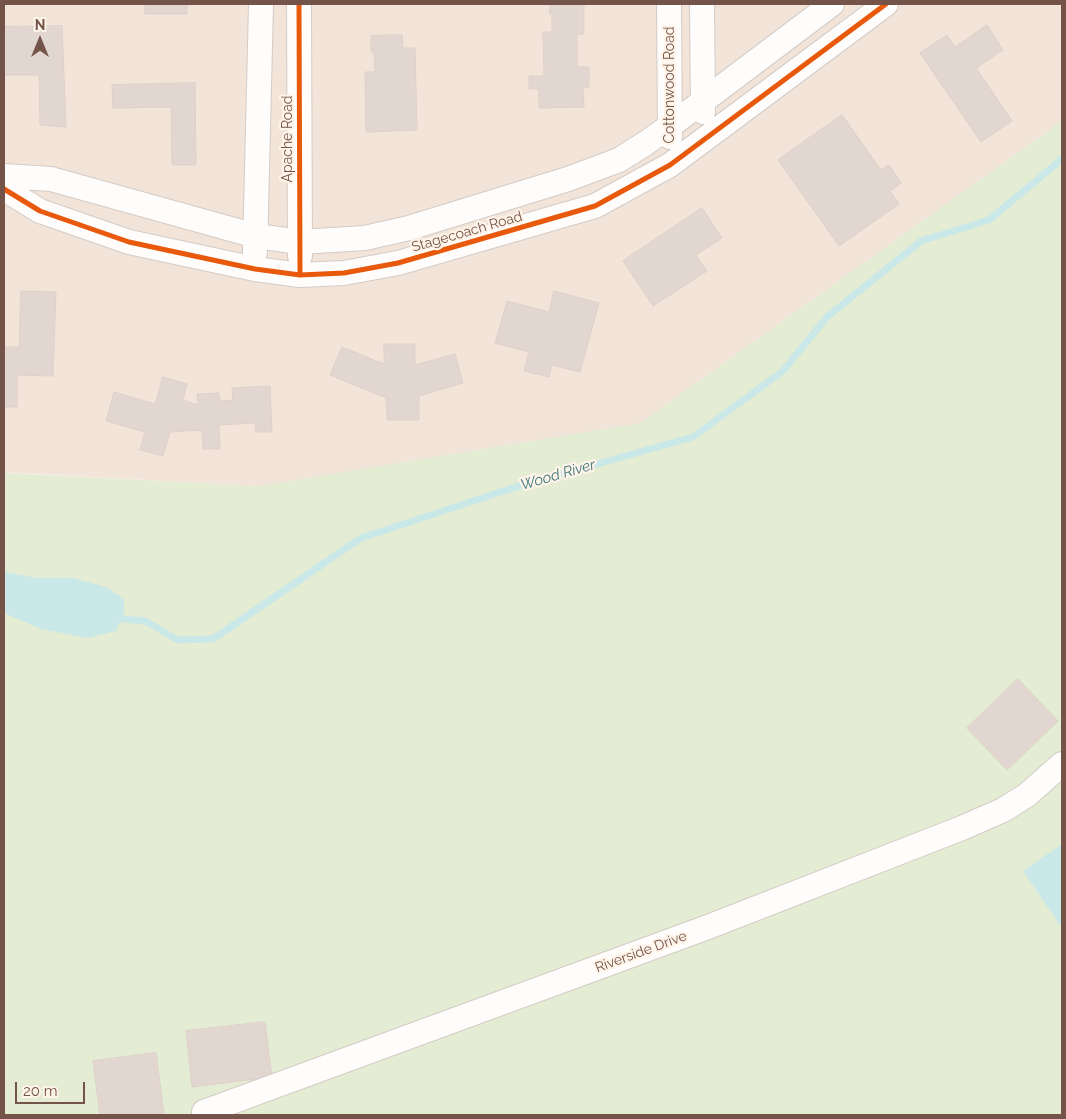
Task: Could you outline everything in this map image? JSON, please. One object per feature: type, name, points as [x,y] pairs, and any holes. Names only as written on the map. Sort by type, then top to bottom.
[{"type":"street","name":"Apache Road","points":[[255,269],[261,4]]},
{"type":"street","name":"Apache Road","points":[[299,4],[300,275]]},
{"type":"street","name":"Cottonwood Road","points":[[669,4],[670,165]]},
{"type":"street","points":[[702,4],[703,142]]},
{"type":"street","name":"Stagecoach Road","points":[[4,176],[51,178],[256,236],[300,242],[365,238],[409,228],[568,179],[619,160],[670,126],[832,4]]},
{"type":"street","name":"Stagecoach Road","points":[[4,189],[40,211],[129,242],[255,269],[300,275],[344,273],[398,263],[596,206],[670,165],[886,4]]},
{"type":"street","name":"Riverside Drive","points":[[204,1112],[708,928],[962,828],[1003,810],[1027,795],[1062,764]]},
{"type":"shaded area","points":[[4,4],[1062,4],[1062,121],[640,423],[260,486],[4,472]]},
{"type":"green space","points":[[1062,121],[1062,1115],[4,1115],[4,473],[260,486],[640,423]]},
{"type":"water","points":[[4,572],[37,578],[73,578],[106,587],[124,599],[124,611],[116,631],[88,638],[41,629],[4,613]]},
{"type":"water","points":[[1062,844],[1062,928],[1023,871]]},
{"type":"building","points":[[145,4],[187,4],[187,14],[145,14]]},
{"type":"building","points":[[550,4],[584,4],[584,34],[577,34],[577,67],[589,67],[589,87],[583,87],[584,107],[539,108],[539,89],[529,89],[529,76],[544,76],[543,32],[552,32]]},
{"type":"building","points":[[987,25],[1003,50],[976,68],[1012,121],[981,142],[920,53],[947,35],[955,47]]},
{"type":"building","points":[[62,26],[66,127],[40,125],[39,75],[4,75],[4,27]]},
{"type":"building","points":[[402,35],[403,48],[415,48],[417,130],[366,132],[365,72],[375,72],[374,52],[371,52],[371,36]]},
{"type":"building","points":[[195,83],[196,165],[172,165],[171,107],[113,108],[112,85]]},
{"type":"building","points":[[842,115],[881,170],[889,165],[901,183],[890,191],[899,204],[839,246],[778,160]]},
{"type":"building","points":[[702,208],[722,238],[696,255],[707,271],[653,306],[623,261]]},
{"type":"building","points":[[21,291],[56,292],[53,376],[17,375],[17,407],[4,407],[4,347],[19,347]]},
{"type":"building","points":[[554,291],[599,303],[580,372],[552,365],[549,377],[524,371],[529,352],[495,343],[507,301],[549,312]]},
{"type":"building","points":[[384,344],[415,344],[415,365],[455,354],[463,383],[419,396],[419,420],[387,420],[386,398],[330,375],[342,347],[384,364]]},
{"type":"building","points":[[163,377],[187,384],[183,400],[198,405],[197,394],[219,393],[220,401],[233,400],[232,388],[270,386],[272,432],[256,432],[255,423],[219,425],[220,449],[203,449],[202,430],[170,432],[163,456],[140,450],[145,432],[106,421],[114,392],[155,404]]},
{"type":"building","points":[[1018,679],[1058,721],[1007,770],[967,728]]},
{"type":"building","points":[[265,1022],[272,1077],[192,1087],[186,1031]]},
{"type":"building","points":[[156,1053],[164,1115],[100,1115],[93,1061]]},
{"type":"waterway","name":"Wood River","points":[[112,618],[145,621],[178,640],[213,639],[361,538],[519,486],[693,437],[783,371],[827,317],[921,241],[989,220],[1062,159]]},
{"type":"cycle path","points":[[299,4],[300,275]]},
{"type":"cycle path","points":[[4,189],[40,211],[129,242],[255,269],[300,275],[344,273],[398,263],[595,206],[670,165],[886,4]]}]
